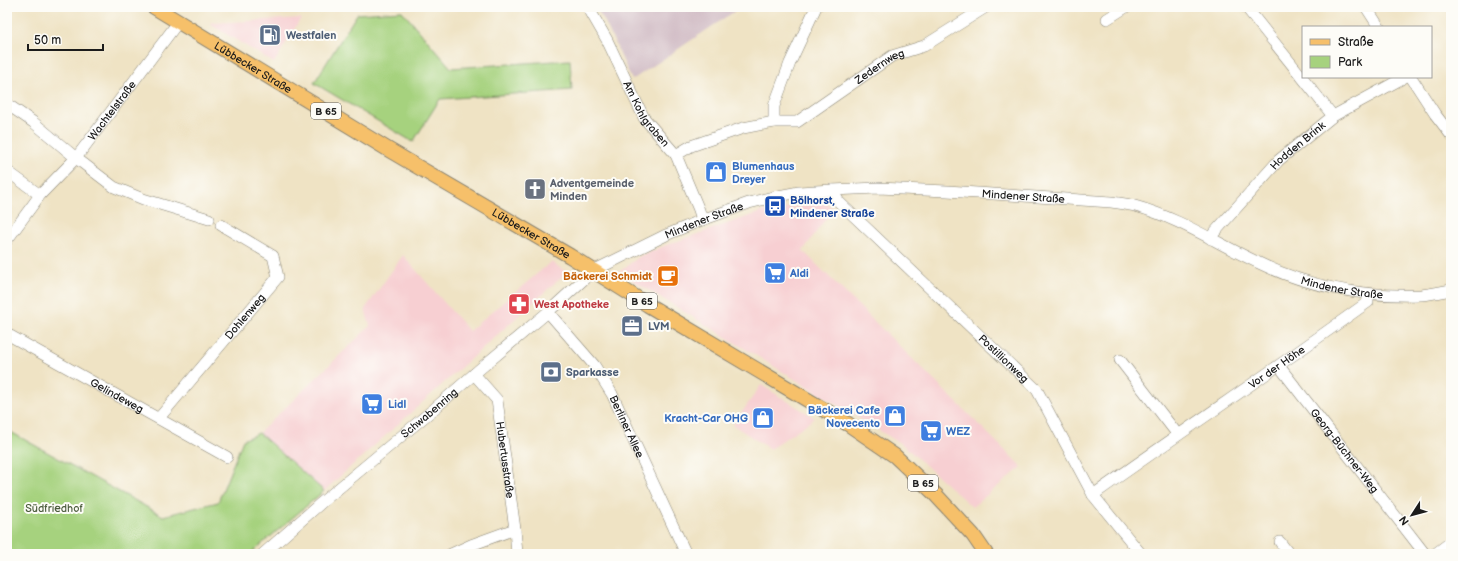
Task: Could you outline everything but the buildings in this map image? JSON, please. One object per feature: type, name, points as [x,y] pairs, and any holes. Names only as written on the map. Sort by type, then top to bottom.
[{"type":"main road","name":"Lübbecker Straße","points":[[160,9],[390,150],[848,424],[895,456],[935,494],[973,535],[986,554]]},
{"type":"street","name":"Am Kohlgraben","points":[[588,7],[608,40],[644,118],[676,155],[702,220]]},
{"type":"street","points":[[774,122],[774,106],[790,63],[816,7]]},
{"type":"street","name":"Zedernweg","points":[[676,155],[691,146],[743,128],[774,122],[797,122],[892,56],[924,46],[986,7]]},
{"type":"street","points":[[1107,19],[1126,7]]},
{"type":"street","points":[[1246,7],[1302,77]]},
{"type":"street","points":[[1366,7],[1378,26]]},
{"type":"street","name":"Wachtelstraße","points":[[7,240],[40,195],[76,158],[179,22]]},
{"type":"street","points":[[1303,78],[1333,116]]},
{"type":"street","name":"Hodden Brink","points":[[1211,239],[1214,233],[1279,160],[1333,116],[1403,78]]},
{"type":"street","points":[[1413,78],[1435,114],[1451,135]]},
{"type":"street","points":[[7,104],[33,122],[114,187],[209,219]]},
{"type":"street","points":[[7,171],[40,195]]},
{"type":"street","name":"Mindener Straße","points":[[593,271],[666,235],[702,220],[750,203],[799,192],[878,188],[947,191],[1111,202],[1133,205],[1170,219],[1260,264],[1302,280],[1332,288],[1368,294],[1422,295],[1451,290]]},
{"type":"street","name":"Postillionweg","points":[[832,190],[839,202],[1037,390],[1093,495],[1141,554]]},
{"type":"street","name":"Dohlenweg","points":[[159,418],[278,277],[273,256],[221,225]]},
{"type":"street","name":"Schwabenring","points":[[263,554],[321,503],[548,312],[593,271]]},
{"type":"street","name":"Vor der Höhe","points":[[1093,495],[1279,366],[1368,302],[1368,294]]},
{"type":"street","name":"Berliner Allee","points":[[548,312],[594,365],[612,394],[686,554]]},
{"type":"street","name":"Gelindeweg","points":[[7,334],[227,457]]},
{"type":"street","points":[[1120,360],[1178,435]]},
{"type":"street","name":"Georg-Büchner-Weg","points":[[1279,366],[1425,554]]},
{"type":"street","name":"Hubertusstraße","points":[[474,374],[497,400],[515,529],[516,554]]},
{"type":"street","points":[[451,554],[515,529]]},
{"type":"street","points":[[1280,542],[1289,554]]},
{"type":"street","points":[[1435,554],[1451,542]]},
{"type":"shaded area","points":[[595,7],[741,7],[632,80],[605,22]]},
{"type":"shaded area","points":[[301,18],[274,63],[210,24],[212,22]]},
{"type":"shaded area","points":[[825,203],[833,208],[803,251],[1022,467],[972,507],[903,445],[619,272],[640,256],[669,244],[764,211]]},
{"type":"shaded area","points":[[403,255],[469,331],[551,262],[567,272],[324,491],[259,433],[370,326],[365,309]]},
{"type":"shaded area","points":[[761,385],[815,418],[770,449],[733,425]]},
{"type":"green space","points":[[402,11],[451,68],[570,60],[572,90],[440,99],[413,142],[314,83],[357,14]]},
{"type":"green space","name":"Südfriedhof","points":[[7,430],[163,516],[218,502],[243,440],[259,433],[324,491],[250,554],[7,554]]},
{"type":"place","name":"Westfalen","points":[[270,35]]},
{"type":"place","name":"Blumenhaus Dreyer","points":[[716,172]]},
{"type":"place","name":"Adventgemeinde Minden","points":[[535,189]]},
{"type":"place","name":"Bölhorst, Mindener Straße","points":[[775,206]]},
{"type":"place","name":"Aldi","points":[[775,273]]},
{"type":"place","name":"Bäckerei Schmidt","points":[[668,276]]},
{"type":"place","name":"West Apotheke","points":[[519,304]]},
{"type":"place","name":"LVM","points":[[632,326]]},
{"type":"place","name":"Sparkasse","points":[[551,372]]},
{"type":"place","name":"Lidl","points":[[372,404]]},
{"type":"place","name":"Bäckerei Cafe Novecento","points":[[895,416]]},
{"type":"place","name":"Kracht-Car OHG","points":[[763,418]]},
{"type":"place","name":"WEZ","points":[[931,431]]}]
